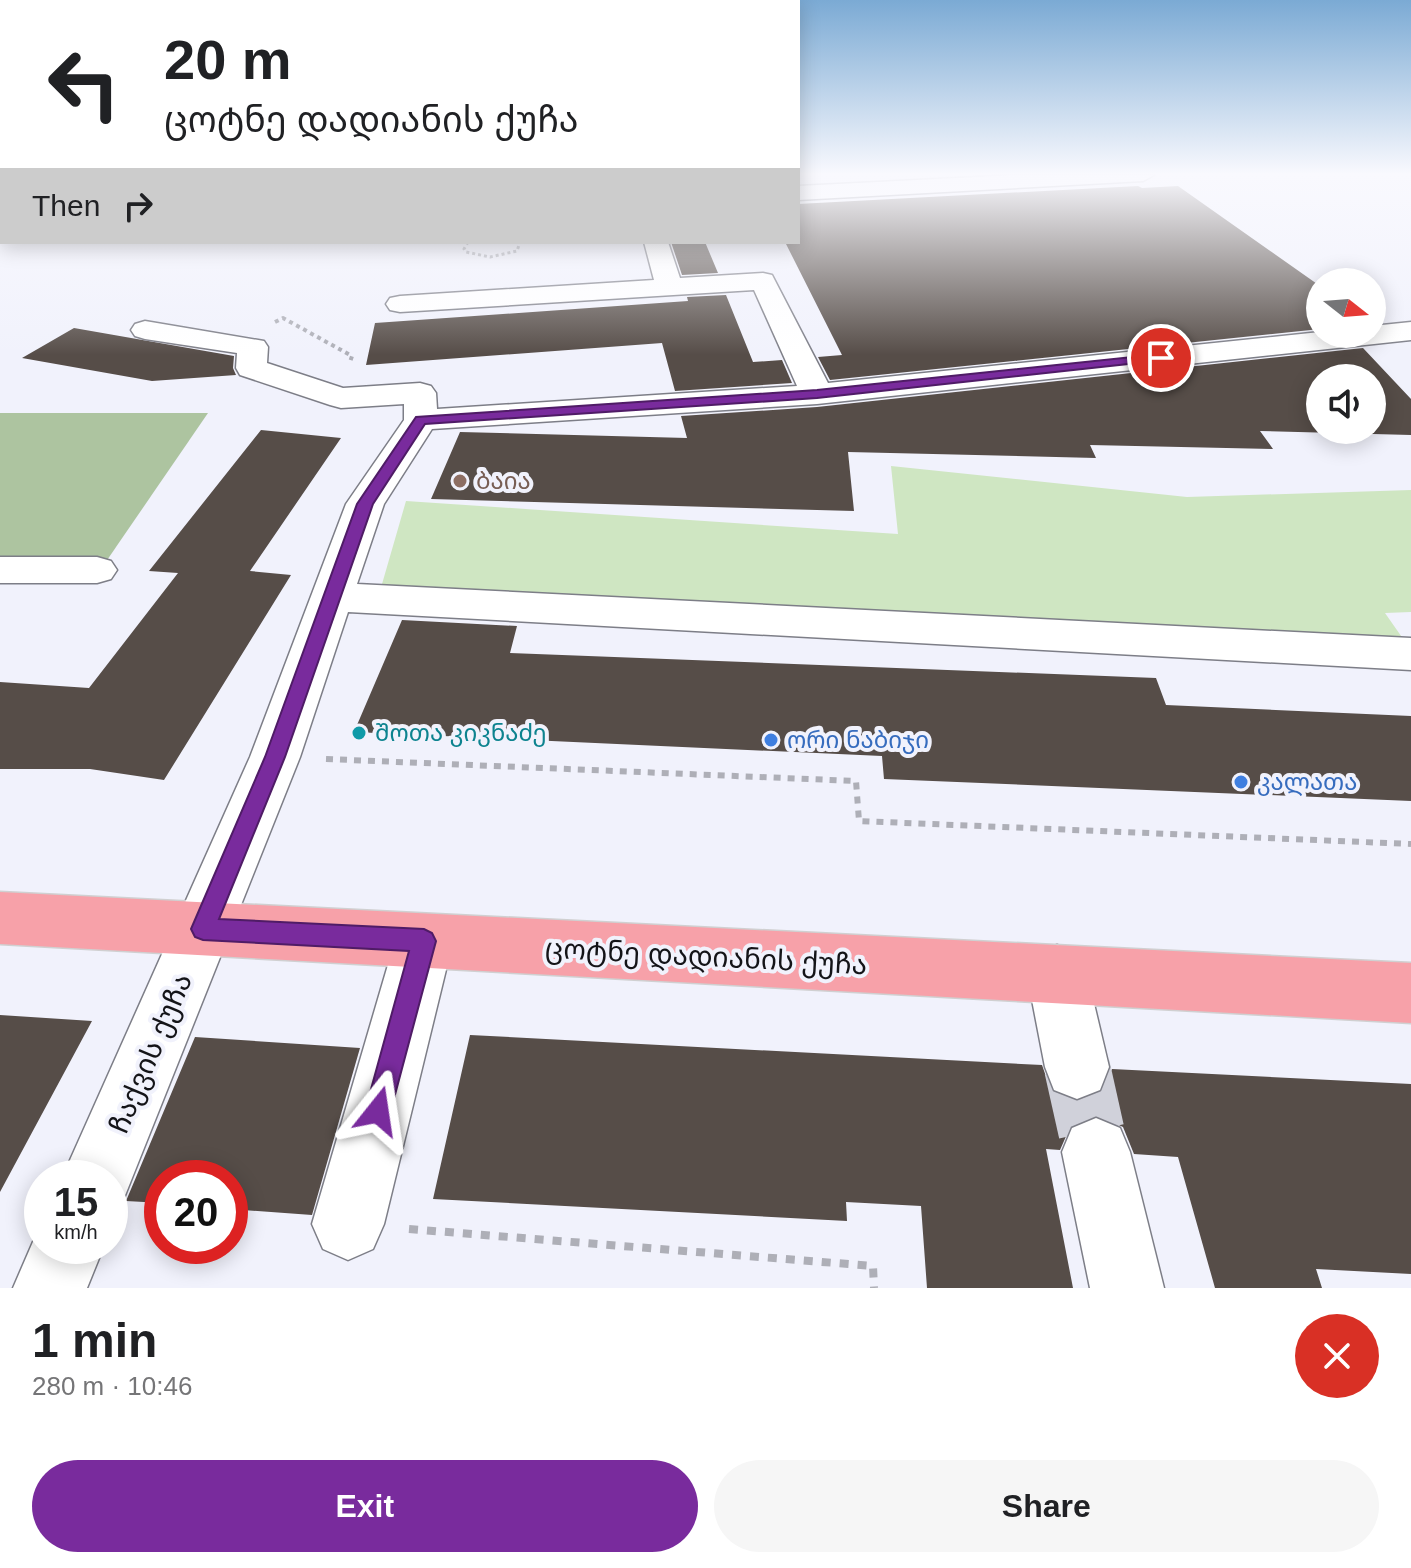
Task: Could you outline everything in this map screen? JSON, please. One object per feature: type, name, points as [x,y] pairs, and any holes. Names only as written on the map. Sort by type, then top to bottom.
[{"type":"main road","name":"ცოტნე დადიანის ქუჩა","points":[[0,918],[1411,993]]},
{"type":"street","points":[[657,244],[669,287]]},
{"type":"street","points":[[400,304],[763,281],[817,394]]},
{"type":"street","points":[[145,330],[253,347],[251,368],[341,398],[420,393],[421,420],[817,394],[1411,331]]},
{"type":"street","name":"ჩაქვის ქუჩა","points":[[105,1160],[275,757],[365,504],[421,420]]},
{"type":"street","points":[[0,570],[97,570]]},
{"type":"street","points":[[334,597],[1411,654]]},
{"type":"street","points":[[348,1224],[424,941]]},
{"type":"street","points":[[1057,974],[1077,1067]]},
{"type":"street","points":[[1096,1152],[1127,1288]]},
{"type":"street","points":[[50,1288],[60,1264]]},
{"type":"path","points":[[467,244],[466,252],[490,257],[517,251],[519,244]]},
{"type":"path","points":[[275,757],[856,781],[859,821],[1411,844]]},
{"type":"path","points":[[348,1224],[873,1266],[874,1288]]},
{"type":"green space","points":[[0,413],[208,413],[103,566],[0,566]]},
{"type":"green space","points":[[891,466],[1187,497],[1411,490],[1411,612],[1385,613],[1406,643],[380,591],[406,501],[898,534]]},
{"type":"building","points":[[800,235],[1248,235],[1306,276],[1306,330],[830,380],[818,357],[842,355],[786,244],[800,244]]},
{"type":"building","points":[[672,244],[706,244],[718,273],[682,275]]},
{"type":"building","points":[[726,295],[753,362],[782,360],[792,383],[675,391],[662,343],[366,365],[375,323],[688,301],[687,297]]},
{"type":"building","points":[[74,328],[234,356],[236,375],[152,381],[22,358]]},
{"type":"building","points":[[1363,348],[1378,364],[1306,364],[1306,432],[1260,431],[1273,449],[1090,445],[1096,458],[848,452],[854,511],[431,499],[460,432],[687,438],[681,416],[817,407]]},
{"type":"building","points":[[1386,372],[1411,399],[1411,435],[1386,434]]},
{"type":"building","points":[[261,430],[341,438],[250,571],[291,575],[164,780],[90,769],[0,769],[0,682],[89,688],[178,573],[149,571]]},
{"type":"building","points":[[402,620],[517,626],[510,653],[1156,678],[1166,705],[1411,716],[1411,801],[884,779],[882,756],[354,732]]},
{"type":"building","points":[[0,1015],[92,1021],[0,1192]]},
{"type":"building","points":[[470,1035],[1042,1065],[1051,1091],[1076,1102],[1101,1093],[1112,1069],[1411,1084],[1411,1274],[1316,1269],[1322,1288],[1215,1288],[1178,1157],[1134,1154],[1123,1127],[1097,1115],[1071,1125],[1060,1150],[1046,1149],[1073,1288],[927,1288],[921,1206],[846,1202],[847,1221],[433,1199]]},
{"type":"building","points":[[195,1037],[360,1048],[312,1215],[248,1210],[248,1160],[144,1160],[144,1202],[128,1201],[128,1196]]},
{"type":"tunnel","points":[[1077,1067],[1096,1152]]},
{"type":"place","name":"ბაია","points":[[460,481]]},
{"type":"place","name":"შოთა კიკნაძე","points":[[359,733]]},
{"type":"place","name":"ორი ნაბიჯი","points":[[771,740]]},
{"type":"place","name":"კალათა","points":[[1241,782]]},
{"type":"route","points":[[378,1111],[424,941],[203,929],[275,757],[365,504],[421,420],[817,394],[1161,358]]}]
